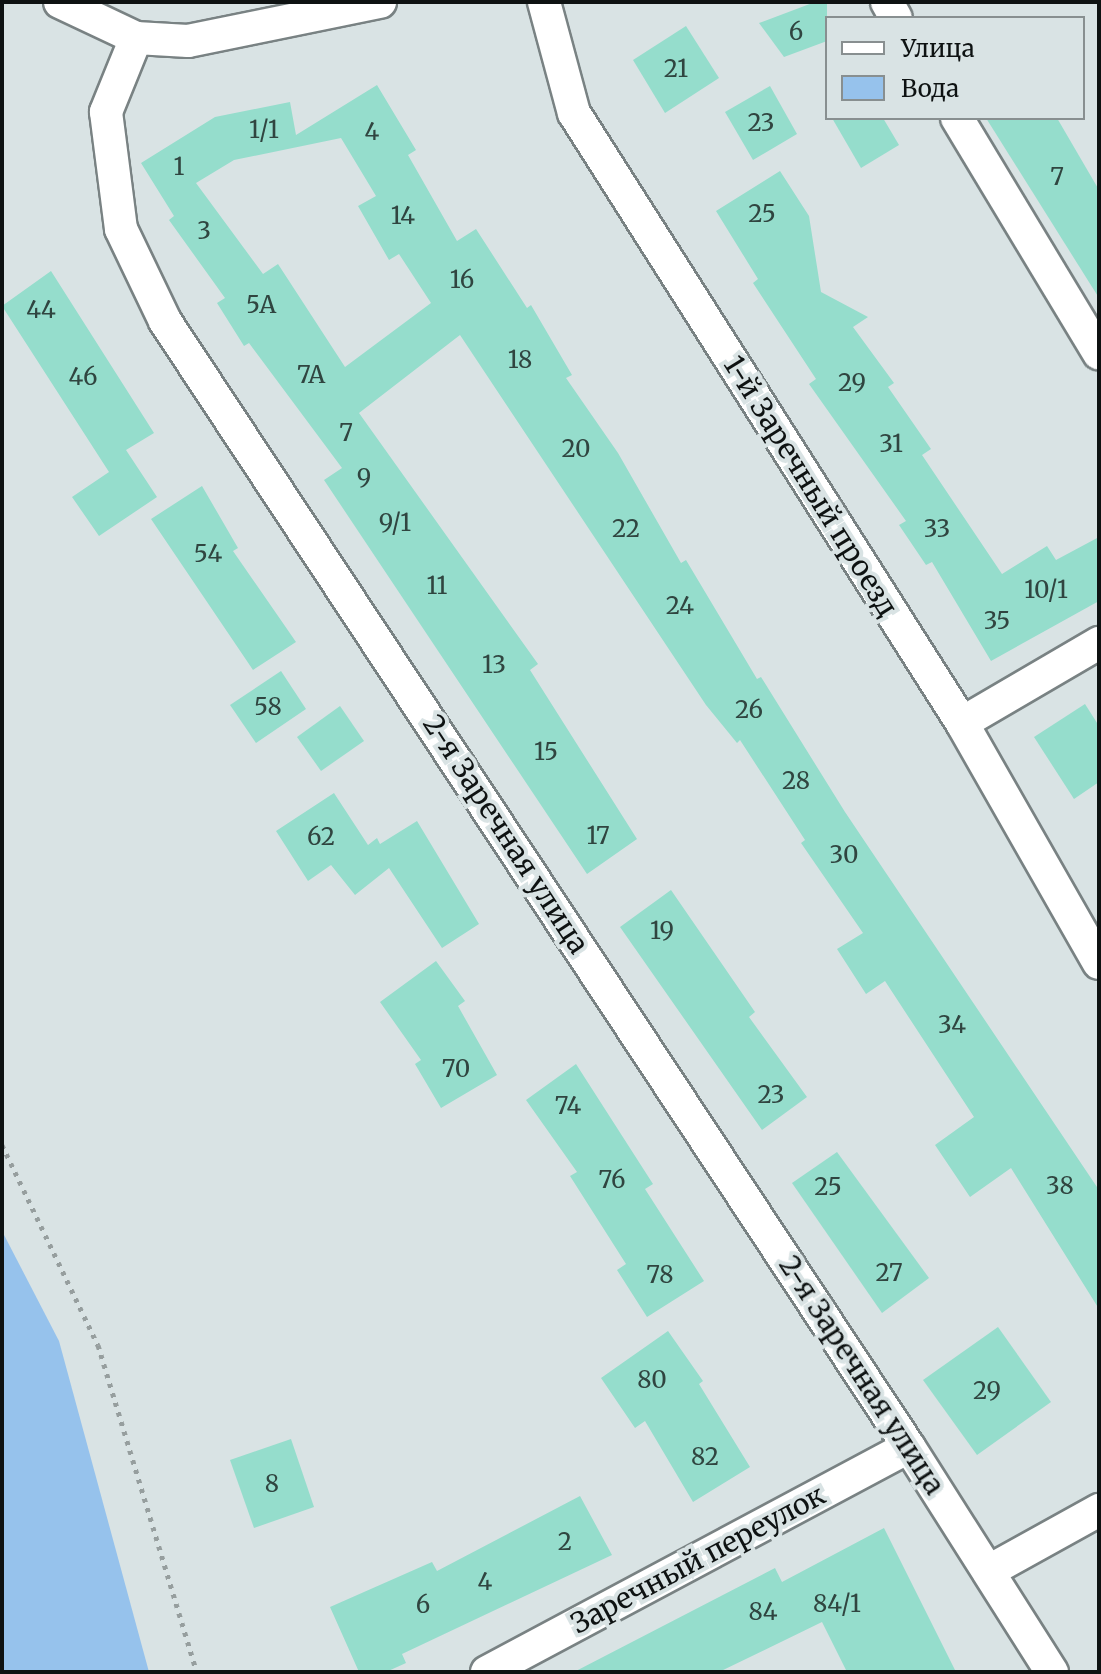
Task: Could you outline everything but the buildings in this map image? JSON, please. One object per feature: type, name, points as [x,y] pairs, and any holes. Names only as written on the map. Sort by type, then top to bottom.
[{"type":"street","points":[[60,2],[136,38],[188,41],[380,2]]},
{"type":"street","name":"1-й Заречный проезд","points":[[544,2],[574,113],[962,723],[1099,963]]},
{"type":"street","name":"2-я Заречная улица","points":[[136,38],[106,112],[121,229],[165,321],[909,1447],[1052,1672]]},
{"type":"street","points":[[958,120],[1099,353]]},
{"type":"street","points":[[962,723],[1099,643]]},
{"type":"street","name":"Заречный переулок","points":[[487,1672],[909,1447]]},
{"type":"street","points":[[989,1571],[1099,1510]]},
{"type":"path","points":[[2,1145],[98,1345],[197,1672]]},
{"type":"water","points":[[2,1231],[59,1341],[149,1672],[2,1672]]}]
